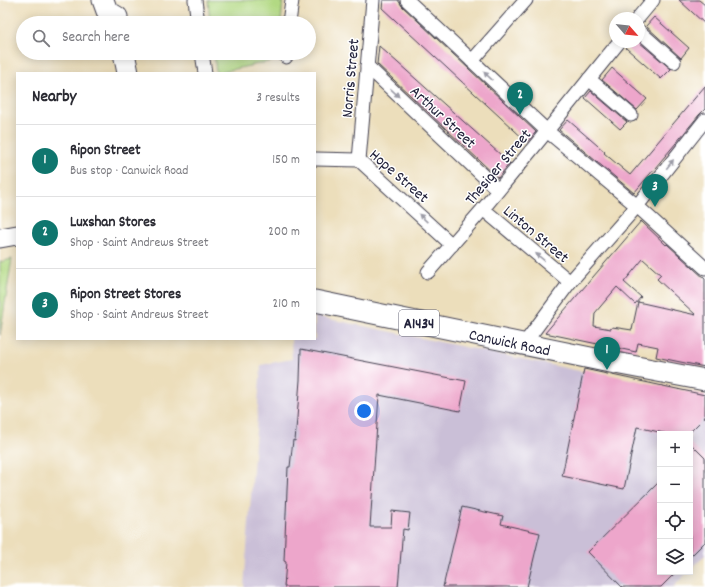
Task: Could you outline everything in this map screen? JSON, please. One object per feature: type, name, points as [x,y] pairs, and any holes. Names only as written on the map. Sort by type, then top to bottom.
[{"type":"main road","points":[[103,0],[107,11],[119,13]]},
{"type":"main road","points":[[125,60],[128,72]]},
{"type":"main road","points":[[0,238],[16,235]]},
{"type":"main road","name":"Canwick Road","points":[[316,300],[605,361],[705,380]]},
{"type":"street","points":[[195,0],[197,16]]},
{"type":"street","points":[[290,16],[292,0]]},
{"type":"street","name":"Norris Street","points":[[359,160],[373,0]]},
{"type":"street","points":[[407,0],[547,131],[637,206],[705,268]]},
{"type":"street","points":[[472,61],[526,0]]},
{"type":"street","points":[[643,12],[653,0]]},
{"type":"street","points":[[645,36],[674,62]]},
{"type":"street","name":"Thesiger Street","points":[[428,272],[483,209],[614,48]]},
{"type":"street","points":[[203,60],[205,72]]},
{"type":"street","name":"Arthur Street","points":[[367,66],[498,190]]},
{"type":"street","points":[[589,79],[631,115]]},
{"type":"street","points":[[524,344],[570,282],[637,206],[705,120]]},
{"type":"street","name":"Hope Street","points":[[316,159],[359,160],[452,245]]},
{"type":"street","name":"Linton Street","points":[[483,209],[570,282]]},
{"type":"shaded area","points":[[316,316],[705,397],[705,555],[693,567],[693,431],[657,431],[657,575],[685,575],[673,587],[244,587],[261,365],[292,359],[291,340],[316,340]]},
{"type":"green space","points":[[208,0],[283,0],[282,16],[209,16]]},
{"type":"green space","points":[[215,60],[277,60],[221,72],[216,72]]},
{"type":"green space","points":[[12,259],[0,335],[0,262]]},
{"type":"building","points":[[383,0],[398,0],[402,6],[536,132],[527,142],[382,8]]},
{"type":"building","points":[[679,0],[699,0],[705,5],[705,24]]},
{"type":"building","points":[[654,17],[689,48],[681,58],[646,26]]},
{"type":"building","points":[[379,46],[510,163],[498,178],[377,64]]},
{"type":"building","points":[[645,47],[671,69],[661,79],[626,48]]},
{"type":"building","points":[[612,68],[647,99],[637,110],[602,80]]},
{"type":"building","points":[[705,86],[705,109],[634,193],[559,130],[568,120],[630,175]]},
{"type":"building","points":[[591,91],[627,122],[620,129],[585,98]]},
{"type":"building","points":[[641,221],[705,279],[705,367],[656,357],[658,347],[638,343],[636,352],[545,333]],"holes":[[[643,259],[661,275],[657,279],[696,315],[638,302],[632,330],[612,327],[611,329],[594,326],[595,313],[617,287],[635,304],[641,297],[624,282]]]},
{"type":"building","points":[[301,349],[466,381],[460,411],[379,395],[370,527],[391,527],[392,511],[410,513],[408,530],[403,529],[398,587],[284,587],[288,467],[290,467],[293,440],[295,441]]},
{"type":"building","points":[[584,369],[705,395],[705,417],[691,431],[657,432],[637,427],[624,489],[562,476]]},
{"type":"building","points":[[693,446],[705,458],[705,542],[693,554]]},
{"type":"building","points":[[657,484],[657,575],[673,575],[661,587],[622,587],[588,552]]},
{"type":"building","points":[[462,507],[503,516],[501,524],[540,533],[527,587],[443,587]]},
{"type":"place","name":"Luxshan Stores","points":[[520,115]]},
{"type":"place","name":"Ripon Street Stores","points":[[655,207]]},
{"type":"place","name":"Ripon Street","points":[[607,370]]}]
